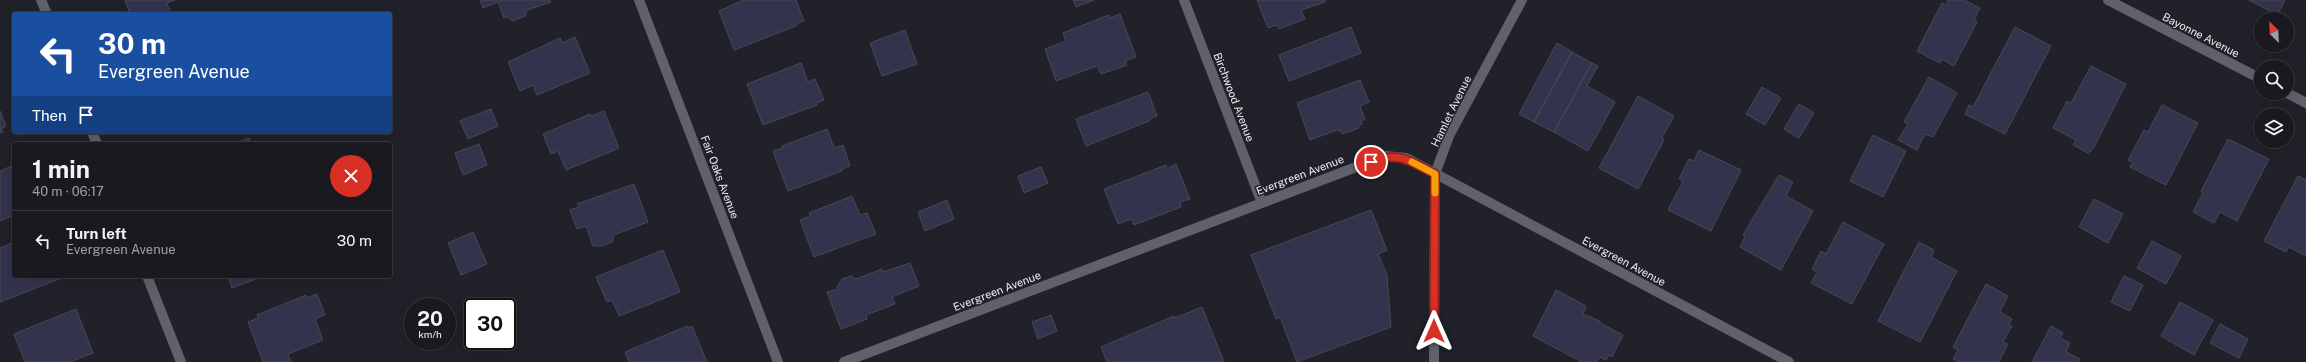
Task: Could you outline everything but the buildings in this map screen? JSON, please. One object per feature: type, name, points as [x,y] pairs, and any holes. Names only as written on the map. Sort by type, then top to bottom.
[{"type":"street","points":[[41,0],[45,12]]},
{"type":"street","name":"Fair Oaks Avenue","points":[[639,0],[778,362]]},
{"type":"street","name":"Birchwood Avenue","points":[[1184,0],[1262,203]]},
{"type":"street","name":"Hamlet Avenue","points":[[1434,362],[1435,174],[1449,136],[1522,0]]},
{"type":"street","name":"Bayonne Avenue","points":[[2108,0],[2254,75]]},
{"type":"street","points":[[2294,97],[2306,103]]},
{"type":"street","name":"Evergreen Avenue","points":[[844,362],[1384,156],[1406,158],[1789,362]]},
{"type":"street","points":[[149,278],[181,362]]},
{"type":"slow traffic","points":[[1412,162],[1435,174],[1435,193]]},
{"type":"route","points":[[1371,162],[1384,156],[1406,158],[1435,174],[1434,331]]}]
